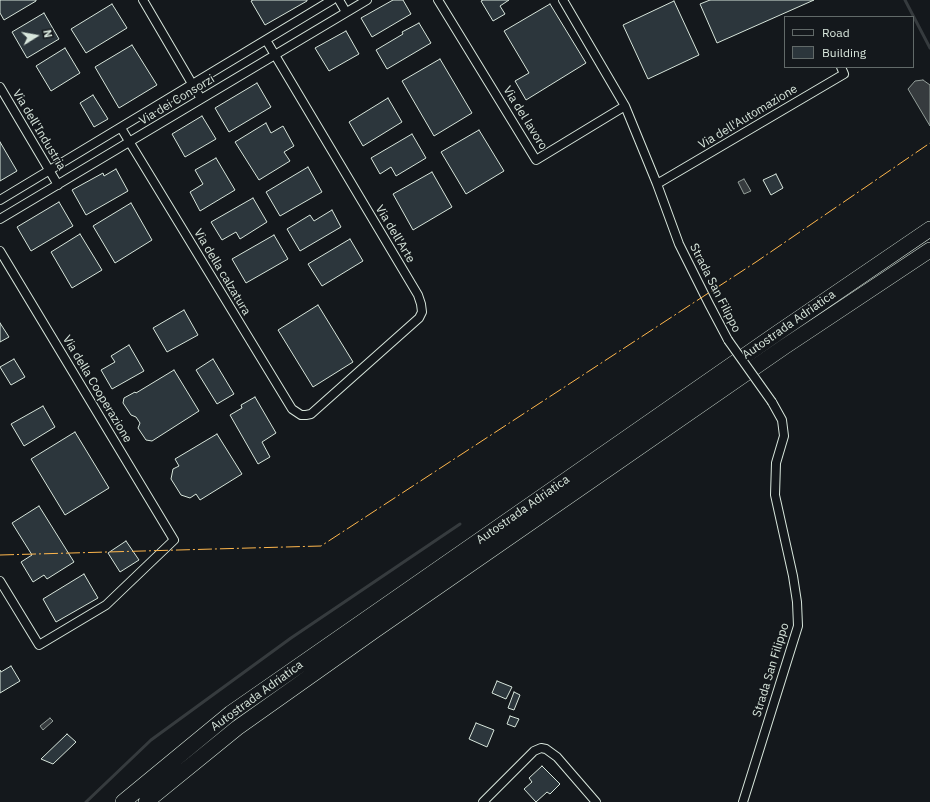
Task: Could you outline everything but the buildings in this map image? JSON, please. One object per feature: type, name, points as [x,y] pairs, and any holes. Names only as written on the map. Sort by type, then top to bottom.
[{"type":"highway","name":"Autostrada Adriatica","points":[[123,802],[231,713],[776,334],[930,229]]},
{"type":"highway","name":"Autostrada Adriatica","points":[[146,802],[236,728],[778,351],[930,250]]},
{"type":"street","points":[[143,0],[202,99]]},
{"type":"street","name":"Via dei Consorzi","points":[[0,200],[332,0]]},
{"type":"street","points":[[339,0],[346,12]]},
{"type":"street","name":"Via dei Consorzi","points":[[0,219],[366,0]]},
{"type":"street","name":"Via del lavoro","points":[[438,0],[536,160],[625,106]]},
{"type":"street","name":"Strada San Filippo","points":[[563,0],[625,106],[657,184],[679,244],[709,304],[728,340],[772,402],[782,420],[784,436],[776,463],[775,495],[793,576],[797,602],[798,626],[743,802]]},
{"type":"street","name":"Via dell'Arte","points":[[266,40],[418,295],[422,312],[419,318],[311,414]]},
{"type":"street","name":"Via dell'Automazione","points":[[657,184],[844,74],[841,68]]},
{"type":"street","name":"Via dell'Industria","points":[[0,87],[58,185]]},
{"type":"street","name":"Via della calzatura","points":[[121,128],[292,409],[301,415],[306,416],[311,414]]},
{"type":"street","name":"Via della Cooperazione","points":[[0,251],[174,540],[106,604],[39,645],[0,581]]},
{"type":"street","points":[[483,802],[534,750],[541,748],[546,749],[557,757],[596,802]]},
{"type":"shaded area","points":[[923,80],[930,85],[930,126],[908,89],[915,81]]},
{"type":"shaded area","points":[[744,179],[751,191],[744,194],[738,182]]},
{"type":"shaded area","points":[[50,718],[53,721],[43,730],[40,726]]},
{"type":"waterway","points":[[905,0],[913,16]]},
{"type":"waterway","points":[[914,17],[930,48]]},
{"type":"waterway","points":[[86,802],[151,740],[291,638],[460,524]]},
{"type":"power","points":[[0,555],[321,546],[756,262],[930,143]]}]
